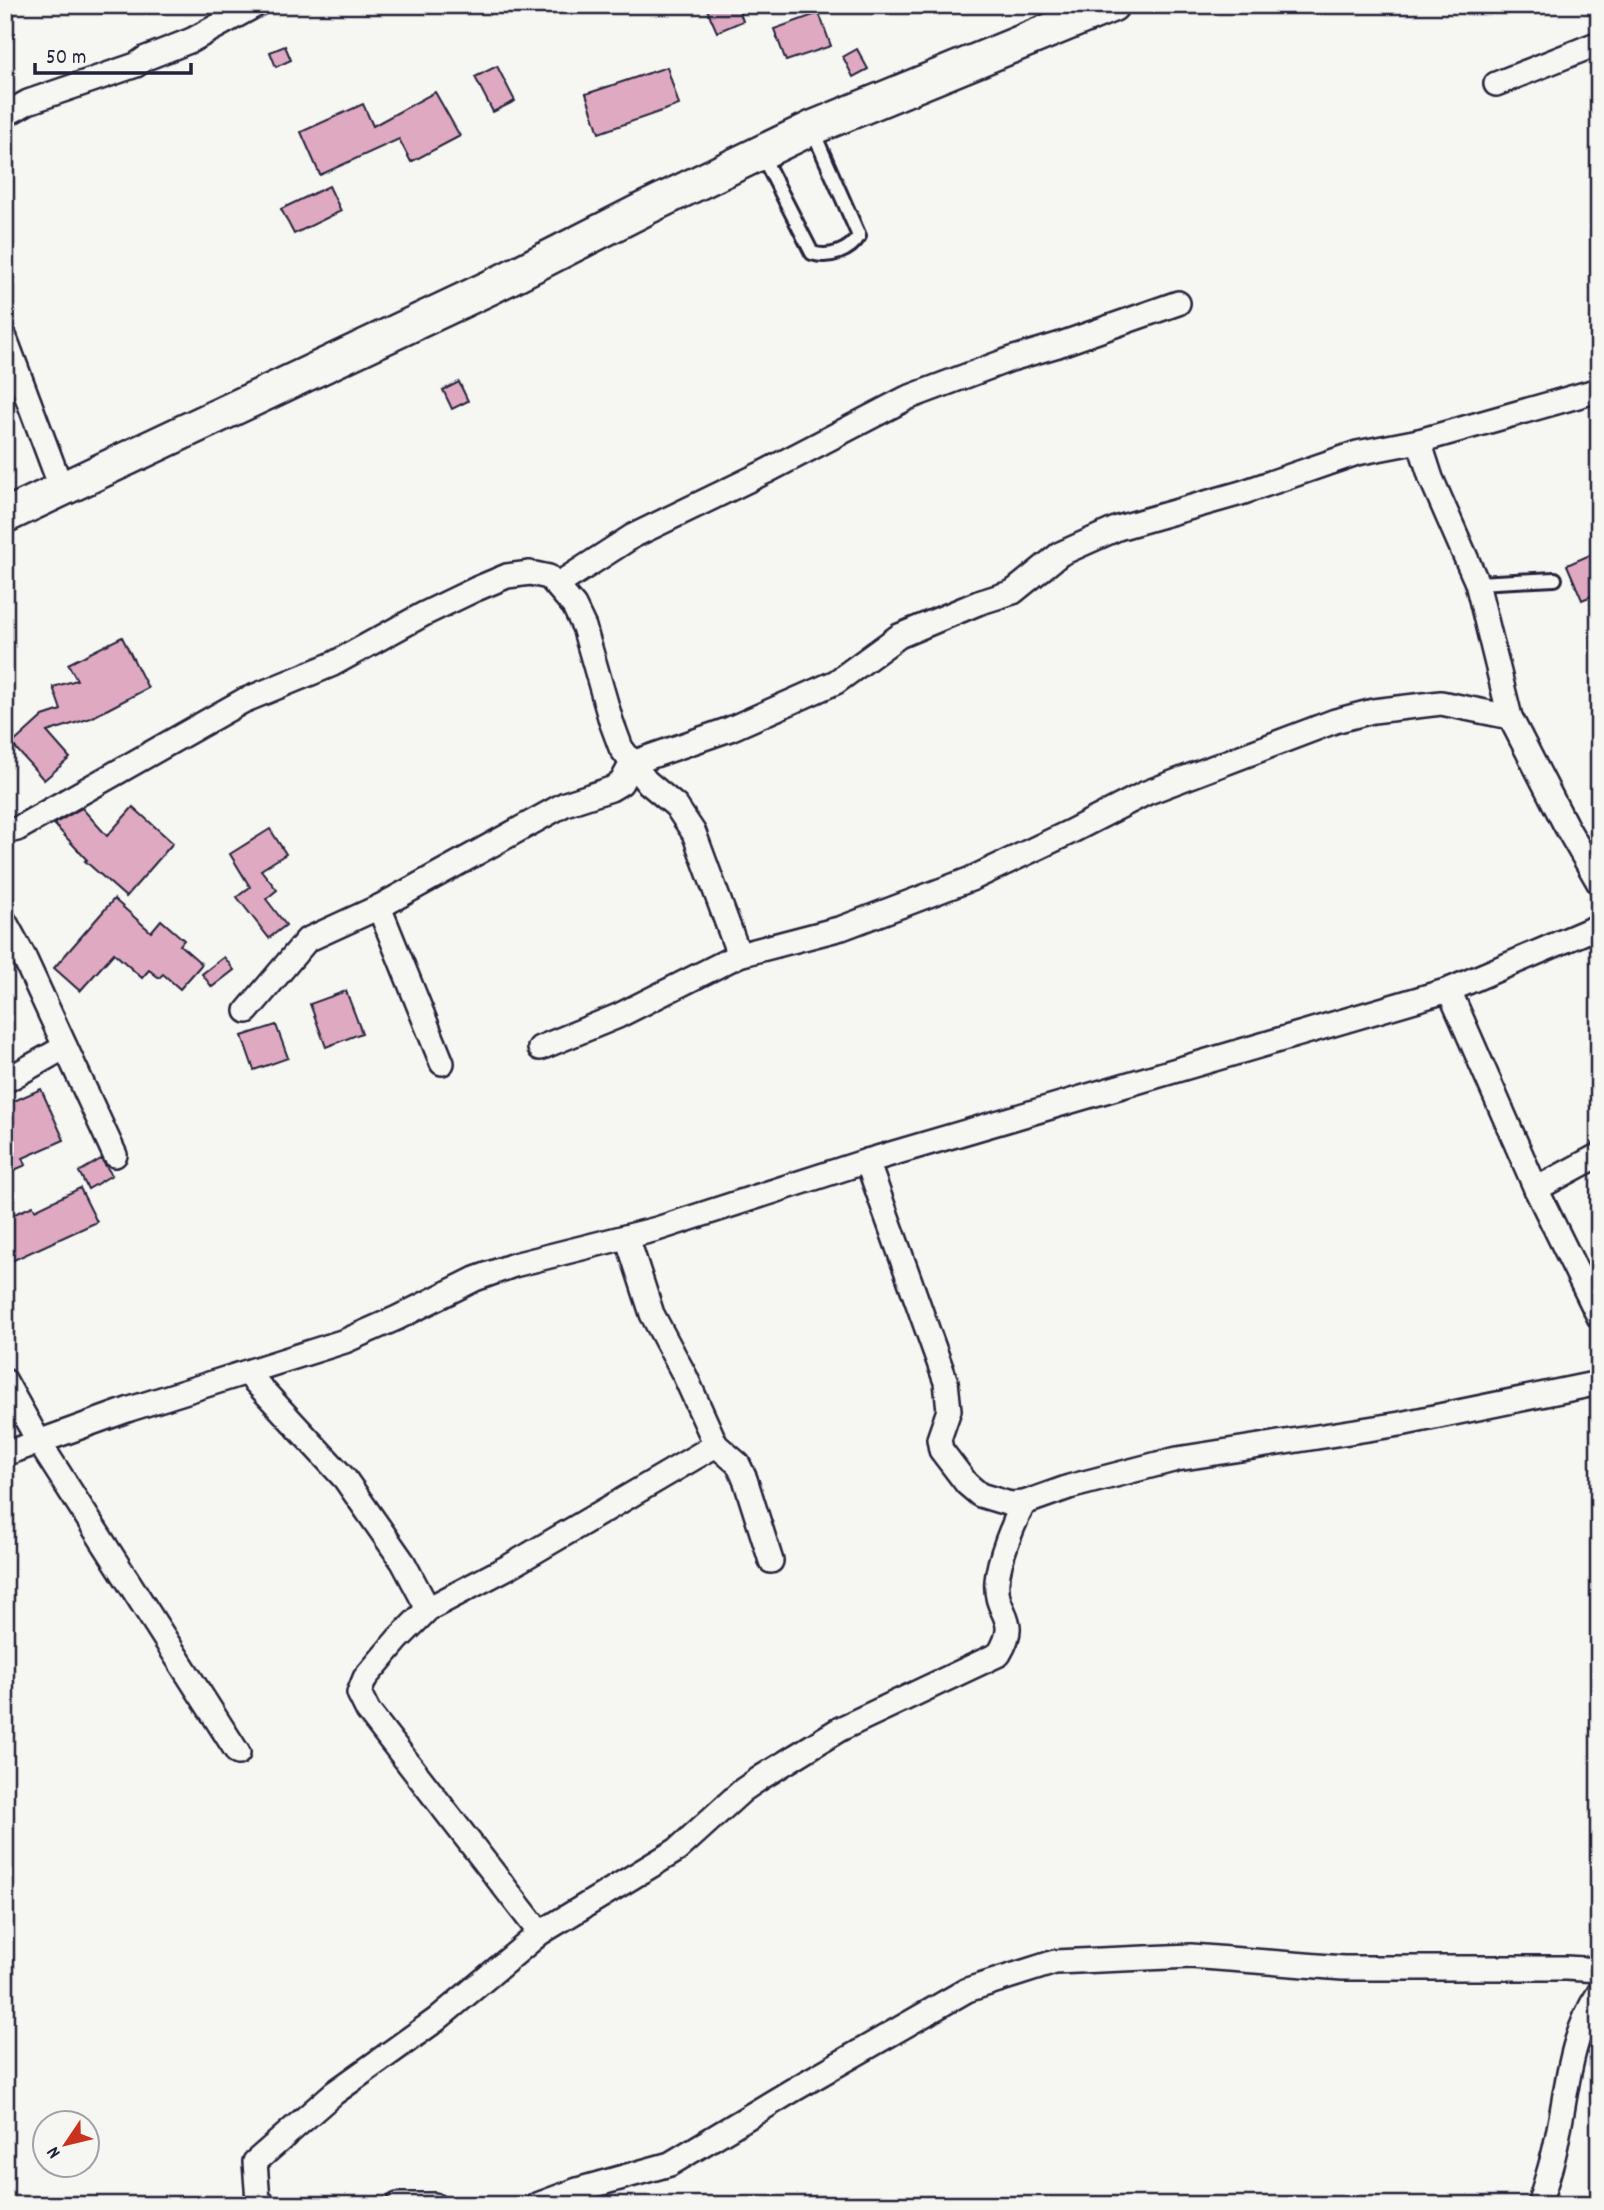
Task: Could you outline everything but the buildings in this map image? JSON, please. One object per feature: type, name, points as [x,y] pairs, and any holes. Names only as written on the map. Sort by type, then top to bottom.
[{"type":"main road","points":[[5,516],[491,287],[760,152],[812,128],[1112,5]]},
{"type":"street","points":[[5,115],[28,102],[136,65],[146,58],[192,40],[256,5]]},
{"type":"street","points":[[1496,84],[1599,43]]},
{"type":"street","points":[[557,585],[633,536],[765,472],[907,398],[1011,359],[1178,303]]},
{"type":"street","points":[[5,338],[62,490]]},
{"type":"street","points":[[247,1010],[307,940],[379,906],[565,804],[611,789],[621,783],[632,763],[730,729],[836,682],[899,636],[978,603],[1013,592],[1060,554],[1118,528],[1241,493],[1357,453],[1419,442],[1599,390]]},
{"type":"street","points":[[1419,442],[1431,478],[1477,583],[1510,717],[1566,826],[1599,883]]},
{"type":"street","points":[[5,832],[17,829],[243,701],[333,664],[476,589],[507,576],[530,573],[549,577],[574,606],[584,627],[621,748],[655,790],[676,806],[694,833],[739,955]]},
{"type":"street","points":[[540,1048],[618,1016],[739,955],[842,928],[971,879],[1068,834],[1146,793],[1335,721],[1397,707],[1441,703],[1510,717]]},
{"type":"street","points":[[379,906],[442,1062]]},
{"type":"street","points":[[5,922],[23,955],[115,1155]]},
{"type":"street","points":[[5,1454],[130,1409],[345,1340],[397,1318],[475,1279],[514,1265],[657,1229],[867,1161],[1449,990],[1599,926]]},
{"type":"street","points":[[1449,990],[1536,1189],[1599,1317]]},
{"type":"street","points":[[5,1081],[65,1046]]},
{"type":"street","points":[[1536,1189],[1599,1155]]},
{"type":"street","points":[[867,1161],[946,1382],[949,1410],[939,1439],[942,1450],[979,1495],[995,1501],[1024,1503],[1069,1487],[1177,1459],[1400,1424],[1599,1383]]},
{"type":"street","points":[[627,1237],[652,1314],[685,1376],[716,1445],[738,1464],[771,1561]]},
{"type":"street","points":[[247,1373],[345,1479],[403,1562],[428,1609]]},
{"type":"street","points":[[5,1381],[39,1442],[238,1753]]},
{"type":"street","points":[[540,1933],[368,1711],[359,1693],[365,1678],[428,1609],[510,1566],[716,1445]]},
{"type":"street","points":[[265,2205],[258,2201],[255,2162],[334,2093],[436,2020],[540,1933],[677,1850],[743,1790],[816,1742],[999,1654],[1009,1638],[1010,1630],[999,1598],[997,1582],[1012,1525],[1024,1503]]},
{"type":"street","points":[[537,2205],[577,2190],[670,2164],[968,1990],[1055,1962],[1191,1956],[1343,1968],[1599,1970]]},
{"type":"street","points":[[1539,2205],[1554,2153],[1573,2052],[1580,2029],[1599,1993]]},
{"type":"street","points":[[398,2205],[434,2205]]},
{"type":"lane","points":[[760,152],[813,253],[829,255],[844,250],[859,236],[812,128]]},
{"type":"lane","points":[[1477,583],[1555,579]]}]
